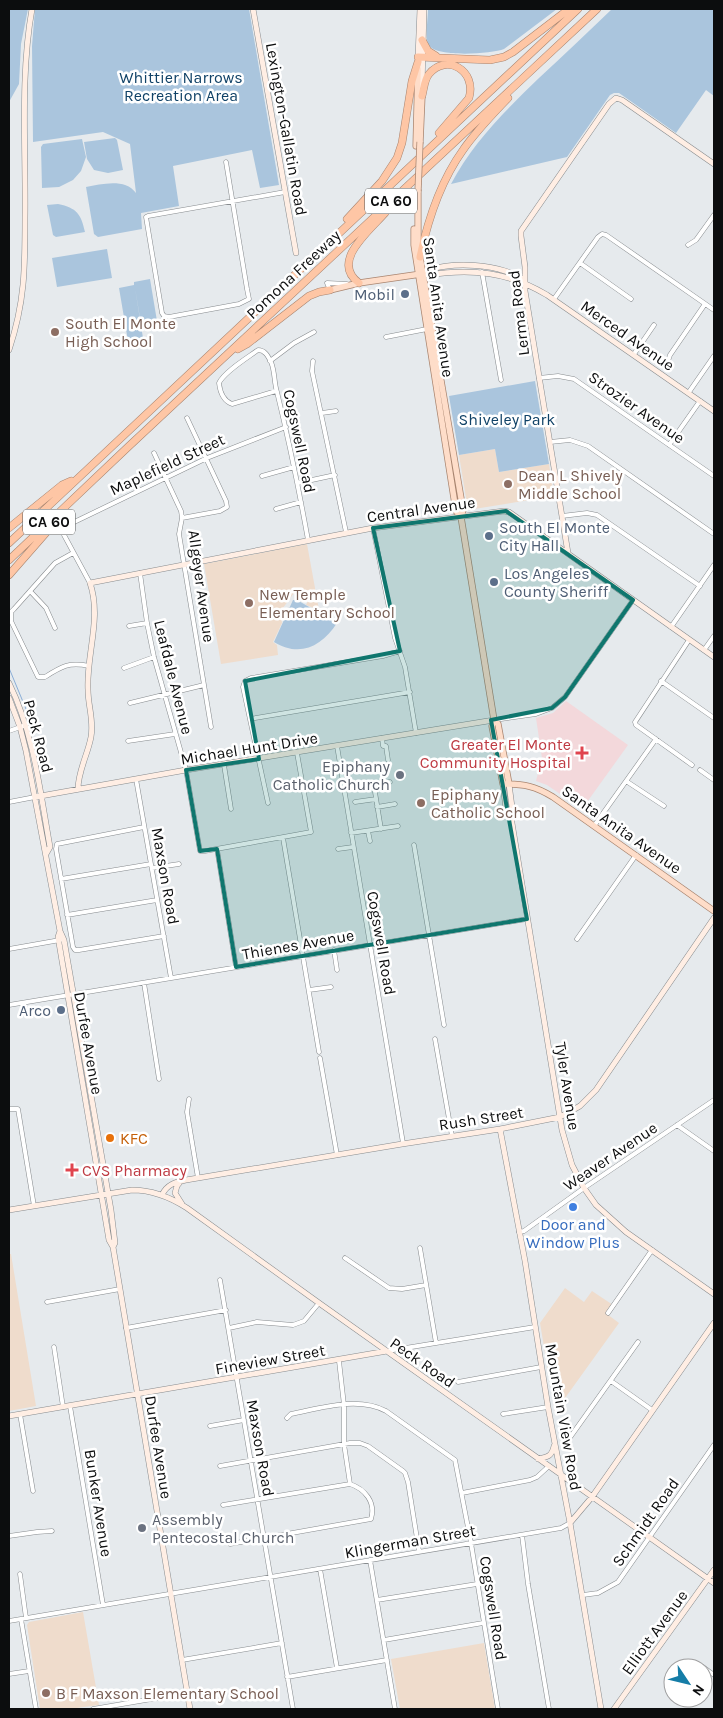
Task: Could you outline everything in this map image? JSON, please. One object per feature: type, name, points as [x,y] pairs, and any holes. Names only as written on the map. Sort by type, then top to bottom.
[{"type":"highway","points":[[300,269],[373,192],[393,165],[402,143],[412,81],[419,59],[490,60],[504,57],[569,9]]},
{"type":"highway","name":"Pomona Freeway","points":[[9,543],[578,9]]},
{"type":"highway","name":"Pomona Freeway","points":[[9,560],[597,9]]},
{"type":"highway","points":[[422,40],[428,51],[439,58]]},
{"type":"highway","points":[[420,256],[435,202],[443,183],[460,154],[482,126],[554,49]]},
{"type":"highway","points":[[411,165],[465,104],[470,91],[470,80],[461,70],[454,66],[440,66],[429,74],[422,96]]},
{"type":"highway","points":[[360,283],[350,273],[350,255],[356,245],[414,180]]},
{"type":"highway","points":[[229,354],[248,344],[309,296],[330,290]]},
{"type":"highway","points":[[9,528],[62,485],[79,477]]},
{"type":"highway","points":[[9,575],[90,483]]},
{"type":"main road","name":"Santa Anita Avenue","points":[[419,59],[417,193],[414,246],[463,510],[461,517],[494,720],[498,724],[506,784],[516,783],[544,791],[714,911]]},
{"type":"main road","name":"Santa Anita Avenue","points":[[418,144],[422,96]]},
{"type":"main road","name":"Santa Anita Avenue","points":[[417,193],[420,274],[427,329],[438,379]]},
{"type":"main road","points":[[330,290],[360,283],[420,274]]},
{"type":"street","points":[[9,350],[17,323],[25,281],[26,53],[32,9]]},
{"type":"street","name":"Lexington-Gallatin Road","points":[[253,9],[296,253]]},
{"type":"street","name":"Santa Anita Avenue","points":[[420,9],[419,59],[422,96]]},
{"type":"street","name":"Santa Anita Avenue","points":[[419,59],[424,9]]},
{"type":"street","name":"Lerma Road","points":[[568,553],[539,378],[520,236],[524,226],[609,104],[616,98],[622,100],[714,164]]},
{"type":"street","points":[[226,162],[232,201],[249,297],[247,301],[235,305],[169,317],[164,316],[146,217],[232,201],[285,192]]},
{"type":"street","points":[[688,245],[696,240],[714,215]]},
{"type":"street","points":[[554,299],[602,234],[714,310]]},
{"type":"street","points":[[580,263],[631,299]]},
{"type":"street","name":"Merced Avenue","points":[[437,271],[465,266],[487,267],[519,276],[525,282],[554,299],[714,411]]},
{"type":"street","name":"Merced Avenue","points":[[420,274],[429,270],[482,272],[525,282]]},
{"type":"street","points":[[482,272],[501,380]]},
{"type":"street","points":[[668,361],[670,355],[705,304]]},
{"type":"street","points":[[634,354],[654,325]]},
{"type":"street","points":[[386,337],[427,329]]},
{"type":"street","points":[[270,361],[294,343],[314,332]]},
{"type":"street","name":"Cogswell Road","points":[[276,391],[232,404],[226,401],[219,386],[219,381],[258,350],[262,350],[270,361],[298,483],[308,540]]},
{"type":"street","points":[[688,392],[714,356]]},
{"type":"street","points":[[313,361],[312,371],[346,532]]},
{"type":"street","name":"Strozier Avenue","points":[[539,378],[558,376],[574,380],[714,476]]},
{"type":"street","points":[[669,445],[700,401]]},
{"type":"street","points":[[322,413],[336,410]]},
{"type":"street","points":[[182,518],[220,511],[227,507],[207,458],[187,418]]},
{"type":"street","name":"Maplefield Street","points":[[73,553],[63,531],[69,524],[207,458],[286,427]]},
{"type":"street","points":[[550,442],[570,440],[588,446],[714,534]]},
{"type":"street","name":"Allgeyer Avenue","points":[[154,453],[176,499],[182,518],[179,534],[211,727]]},
{"type":"street","points":[[262,476],[294,466]]},
{"type":"street","points":[[298,483],[335,475]]},
{"type":"street","points":[[276,508],[301,502]]},
{"type":"street","name":"Central Avenue","points":[[90,582],[346,532],[501,510],[509,512],[714,657]]},
{"type":"street","points":[[562,516],[588,513],[597,515],[700,586]]},
{"type":"street","points":[[373,528],[395,638],[406,666],[416,732]]},
{"type":"street","points":[[78,789],[92,727],[88,692],[94,627],[94,598],[90,582],[73,553],[55,563],[11,612],[10,621],[36,675],[40,678],[45,678],[67,664],[73,663],[89,666]]},
{"type":"street","points":[[671,627],[714,565]]},
{"type":"street","name":"Leafdale Avenue","points":[[140,573],[154,657],[186,770],[198,845],[200,850],[205,852],[217,849]]},
{"type":"street","points":[[30,591],[46,608],[56,628]]},
{"type":"street","points":[[494,720],[536,714],[552,708],[564,697],[633,600]]},
{"type":"street","points":[[129,626],[147,622]]},
{"type":"street","points":[[704,650],[714,636]]},
{"type":"street","points":[[689,640],[635,722],[636,725],[692,765]]},
{"type":"street","points":[[268,803],[243,687],[245,681],[251,678],[383,656],[400,651]]},
{"type":"street","points":[[124,668],[154,657]]},
{"type":"street","points":[[661,681],[714,718]]},
{"type":"street","name":"Peck Road","points":[[9,683],[26,725],[38,796]]},
{"type":"street","points":[[130,703],[204,685]]},
{"type":"street","points":[[250,719],[410,692]]},
{"type":"street","name":"Peck Road","points":[[9,698],[20,728],[38,796]]},
{"type":"street","name":"Michael Hunt Drive","points":[[9,802],[186,770],[494,720]]},
{"type":"street","points":[[9,731],[26,725]]},
{"type":"street","points":[[128,741],[175,734]]},
{"type":"street","points":[[382,738],[383,746],[386,746],[387,749],[388,760]]},
{"type":"street","points":[[594,826],[656,739]]},
{"type":"street","name":"Cogswell Road","points":[[336,746],[403,1143]]},
{"type":"street","points":[[236,967],[217,849],[311,832],[297,753]]},
{"type":"street","points":[[224,765],[231,809]]},
{"type":"street","points":[[700,770],[714,780]]},
{"type":"street","name":"Maxson Road","points":[[136,779],[171,978]]},
{"type":"street","points":[[626,781],[664,806]]},
{"type":"street","points":[[381,829],[374,786],[390,782]]},
{"type":"street","name":"Tyler Avenue","points":[[506,784],[512,807],[511,817],[527,919],[560,1117],[568,1154],[584,1188],[603,1212],[714,1294]]},
{"type":"street","name":"Durfee Avenue","points":[[38,796],[50,847],[46,854],[108,1194],[115,1240],[113,1247]]},
{"type":"street","points":[[355,802],[376,799]]},
{"type":"street","points":[[377,807],[395,804]]},
{"type":"street","points":[[351,833],[398,826]]},
{"type":"street","points":[[144,827],[57,844],[56,849],[73,948],[76,950],[164,936]]},
{"type":"street","points":[[368,831],[370,841]]},
{"type":"street","points":[[284,838],[319,1052]]},
{"type":"street","points":[[414,845],[444,1025]]},
{"type":"street","points":[[338,849],[353,847]]},
{"type":"street","points":[[576,939],[636,855]]},
{"type":"street","points":[[61,879],[151,866],[179,864]]},
{"type":"street","points":[[67,915],[157,900]]},
{"type":"street","name":"Rush Street","points":[[162,1195],[167,1186],[181,1181],[336,1156],[403,1143],[500,1129],[560,1117],[580,1106],[596,1090],[714,918]]},
{"type":"street","name":"Thienes Avenue","points":[[9,1005],[527,919]]},
{"type":"street","points":[[9,949],[61,940]]},
{"type":"street","points":[[334,950],[337,970]]},
{"type":"street","points":[[144,983],[159,1079]]},
{"type":"street","points":[[309,990],[330,987]]},
{"type":"street","name":"Durfee Avenue","points":[[71,994],[109,1240],[113,1247],[190,1709]]},
{"type":"street","points":[[435,1039],[452,1136]]},
{"type":"street","points":[[320,1058],[336,1156]]},
{"type":"street","points":[[189,1099],[187,1112],[198,1178]]},
{"type":"street","name":"Weaver Avenue","points":[[519,1232],[524,1231],[714,1100]]},
{"type":"street","points":[[9,1109],[17,1108],[34,1206]]},
{"type":"street","points":[[678,1125],[714,1151]]},
{"type":"street","name":"Mountain View Road","points":[[500,1129],[525,1261],[541,1367],[583,1595],[601,1709]]},
{"type":"street","points":[[181,1181],[177,1186],[176,1193],[182,1204]]},
{"type":"street","name":"Peck Road","points":[[102,1194],[137,1190],[162,1195],[182,1204],[387,1352],[714,1583]]},
{"type":"street","points":[[9,1210],[102,1194]]},
{"type":"street","points":[[420,1248],[436,1343]]},
{"type":"street","points":[[608,1313],[652,1250]]},
{"type":"street","points":[[345,1258],[389,1288],[402,1289],[426,1285]]},
{"type":"street","name":"Maxson Road","points":[[220,1280],[292,1709]]},
{"type":"street","points":[[47,1302],[120,1290]]},
{"type":"street","points":[[229,1328],[257,1322],[294,1325],[304,1321],[319,1303]]},
{"type":"street","points":[[126,1328],[226,1310]]},
{"type":"street","points":[[570,1523],[592,1496],[714,1322]]},
{"type":"street","name":"Fineview Street","points":[[9,1416],[535,1327]]},
{"type":"street","points":[[571,1436],[638,1342]]},
{"type":"street","points":[[54,1347],[63,1407]]},
{"type":"street","points":[[338,1360],[344,1405],[344,1444],[350,1484]]},
{"type":"street","points":[[458,1382],[541,1367]]},
{"type":"street","points":[[611,1381],[652,1410]]},
{"type":"street","name":"Cogswell Road","points":[[287,1418],[291,1414],[363,1403],[381,1408],[455,1460],[471,1543],[476,1584],[498,1709]]},
{"type":"street","name":"Bunker Avenue","points":[[70,1406],[103,1605]]},
{"type":"street","points":[[503,1414],[548,1408]]},
{"type":"street","points":[[20,1414],[33,1491]]},
{"type":"street","points":[[210,1426],[244,1420]]},
{"type":"street","points":[[538,1459],[552,1455],[554,1440]]},
{"type":"street","points":[[220,1466],[350,1443],[364,1444],[405,1473],[420,1551]]},
{"type":"street","name":"Schmidt Road","points":[[583,1595],[598,1593],[618,1582],[714,1445]]},
{"type":"street","points":[[462,1493],[528,1481],[537,1477],[549,1466]]},
{"type":"street","points":[[223,1505],[350,1484],[365,1492],[370,1500],[373,1512],[371,1519],[230,1544]]},
{"type":"street","name":"Klingerman Street","points":[[9,1621],[522,1535],[561,1528],[570,1523]]},
{"type":"street","points":[[9,1536],[52,1531]]},
{"type":"street","points":[[522,1535],[528,1584],[549,1709]]},
{"type":"street","points":[[370,1560],[395,1709]]},
{"type":"street","points":[[320,1569],[337,1668]]},
{"type":"street","name":"Elliott Avenue","points":[[614,1709],[714,1570]]},
{"type":"street","points":[[20,1574],[26,1618]]},
{"type":"street","points":[[377,1600],[476,1584]]},
{"type":"street","points":[[21,1619],[36,1709]]},
{"type":"street","points":[[384,1640],[483,1623]]},
{"type":"street","points":[[182,1660],[282,1643]]},
{"type":"street","points":[[287,1677],[387,1660]]},
{"type":"street","points":[[9,1674],[29,1671]]},
{"type":"street","points":[[93,1709],[187,1693]]},
{"type":"highlighted area","points":[[506,511],[633,600],[565,697],[552,708],[491,720],[527,919],[236,967],[217,849],[200,851],[186,770],[259,759],[245,681],[400,651],[373,528]]},
{"type":"shaded area","name":"Dean L Shively Middle School","points":[[495,449],[499,472],[549,464],[554,496],[468,510],[459,455]]},
{"type":"shaded area","name":"New Temple Elementary School","points":[[307,544],[319,610],[306,605],[308,601],[294,593],[280,612],[282,623],[273,642],[277,645],[278,655],[221,664],[204,564]]},
{"type":"shaded area","name":"Greater El Monte Community Hospital","points":[[566,701],[628,745],[582,809],[547,785],[536,781],[542,758],[536,718],[553,713]]},
{"type":"shaded area","points":[[9,1254],[11,1254],[36,1406],[9,1411]]},
{"type":"shaded area","points":[[565,1288],[584,1302],[592,1291],[613,1305],[607,1314],[619,1323],[555,1412],[540,1323]]},
{"type":"shaded area","points":[[83,1612],[99,1705],[69,1709],[40,1709],[27,1625],[29,1622]]},
{"type":"shaded area","points":[[484,1643],[495,1709],[400,1709],[391,1659]]},
{"type":"green space","points":[[9,9],[28,9],[21,44],[19,84],[9,102]]},
{"type":"green space","name":"Whittier Narrows Recreation Area","points":[[35,9],[249,9],[279,185],[260,188],[252,150],[173,166],[179,206],[141,213],[142,229],[98,237],[94,234],[86,187],[113,183],[126,185],[136,193],[130,144],[103,132],[33,142],[32,46]]},
{"type":"green space","points":[[428,9],[557,9],[504,49],[463,54],[441,51],[432,48],[428,44]]},
{"type":"green space","points":[[612,9],[714,9],[714,96],[706,90],[676,133],[619,93],[614,93],[610,95],[567,157],[451,184],[469,154],[502,115]]},
{"type":"green space","points":[[115,138],[123,170],[108,173],[94,170],[87,159],[84,142]]},
{"type":"green space","points":[[82,139],[86,157],[81,171],[73,180],[59,187],[42,188],[41,147],[43,144]]},
{"type":"green space","points":[[58,204],[74,210],[80,216],[85,232],[56,237],[53,235],[47,205]]},
{"type":"green space","points":[[107,249],[112,278],[57,287],[52,258]]},
{"type":"green space","points":[[150,279],[158,327],[142,330],[135,288],[143,338],[128,341],[119,288],[134,285],[134,282]]},
{"type":"green space","name":"Shiveley Park","points":[[535,381],[549,464],[499,472],[495,449],[459,455],[449,396]]},
{"type":"green space","points":[[293,600],[297,600],[337,623],[324,638],[310,647],[293,649],[274,642]]},
{"type":"waterway","points":[[9,668],[26,709]]},
{"type":"place","name":"Mobil","points":[[405,294]]},
{"type":"place","name":"South El Monte High School","points":[[55,332]]},
{"type":"place","name":"Dean L Shively Middle School","points":[[508,484]]},
{"type":"place","name":"South El Monte City Hall","points":[[489,536]]},
{"type":"place","name":"Los Angeles County Sheriff","points":[[494,582]]},
{"type":"place","name":"New Temple Elementary School","points":[[249,603]]},
{"type":"place","name":"Greater El Monte Community Hospital","points":[[582,753]]},
{"type":"place","name":"Epiphany Catholic Church","points":[[400,775]]},
{"type":"place","name":"Epiphany Catholic School","points":[[421,803]]},
{"type":"place","name":"Arco","points":[[61,1010]]},
{"type":"place","name":"KFC","points":[[110,1138]]},
{"type":"place","name":"CVS Pharmacy","points":[[72,1170]]},
{"type":"place","name":"Door and Window Plus","points":[[573,1207]]},
{"type":"place","name":"Assembly Pentecostal Church","points":[[142,1528]]},
{"type":"place","name":"B F Maxson Elementary School","points":[[46,1693]]}]
